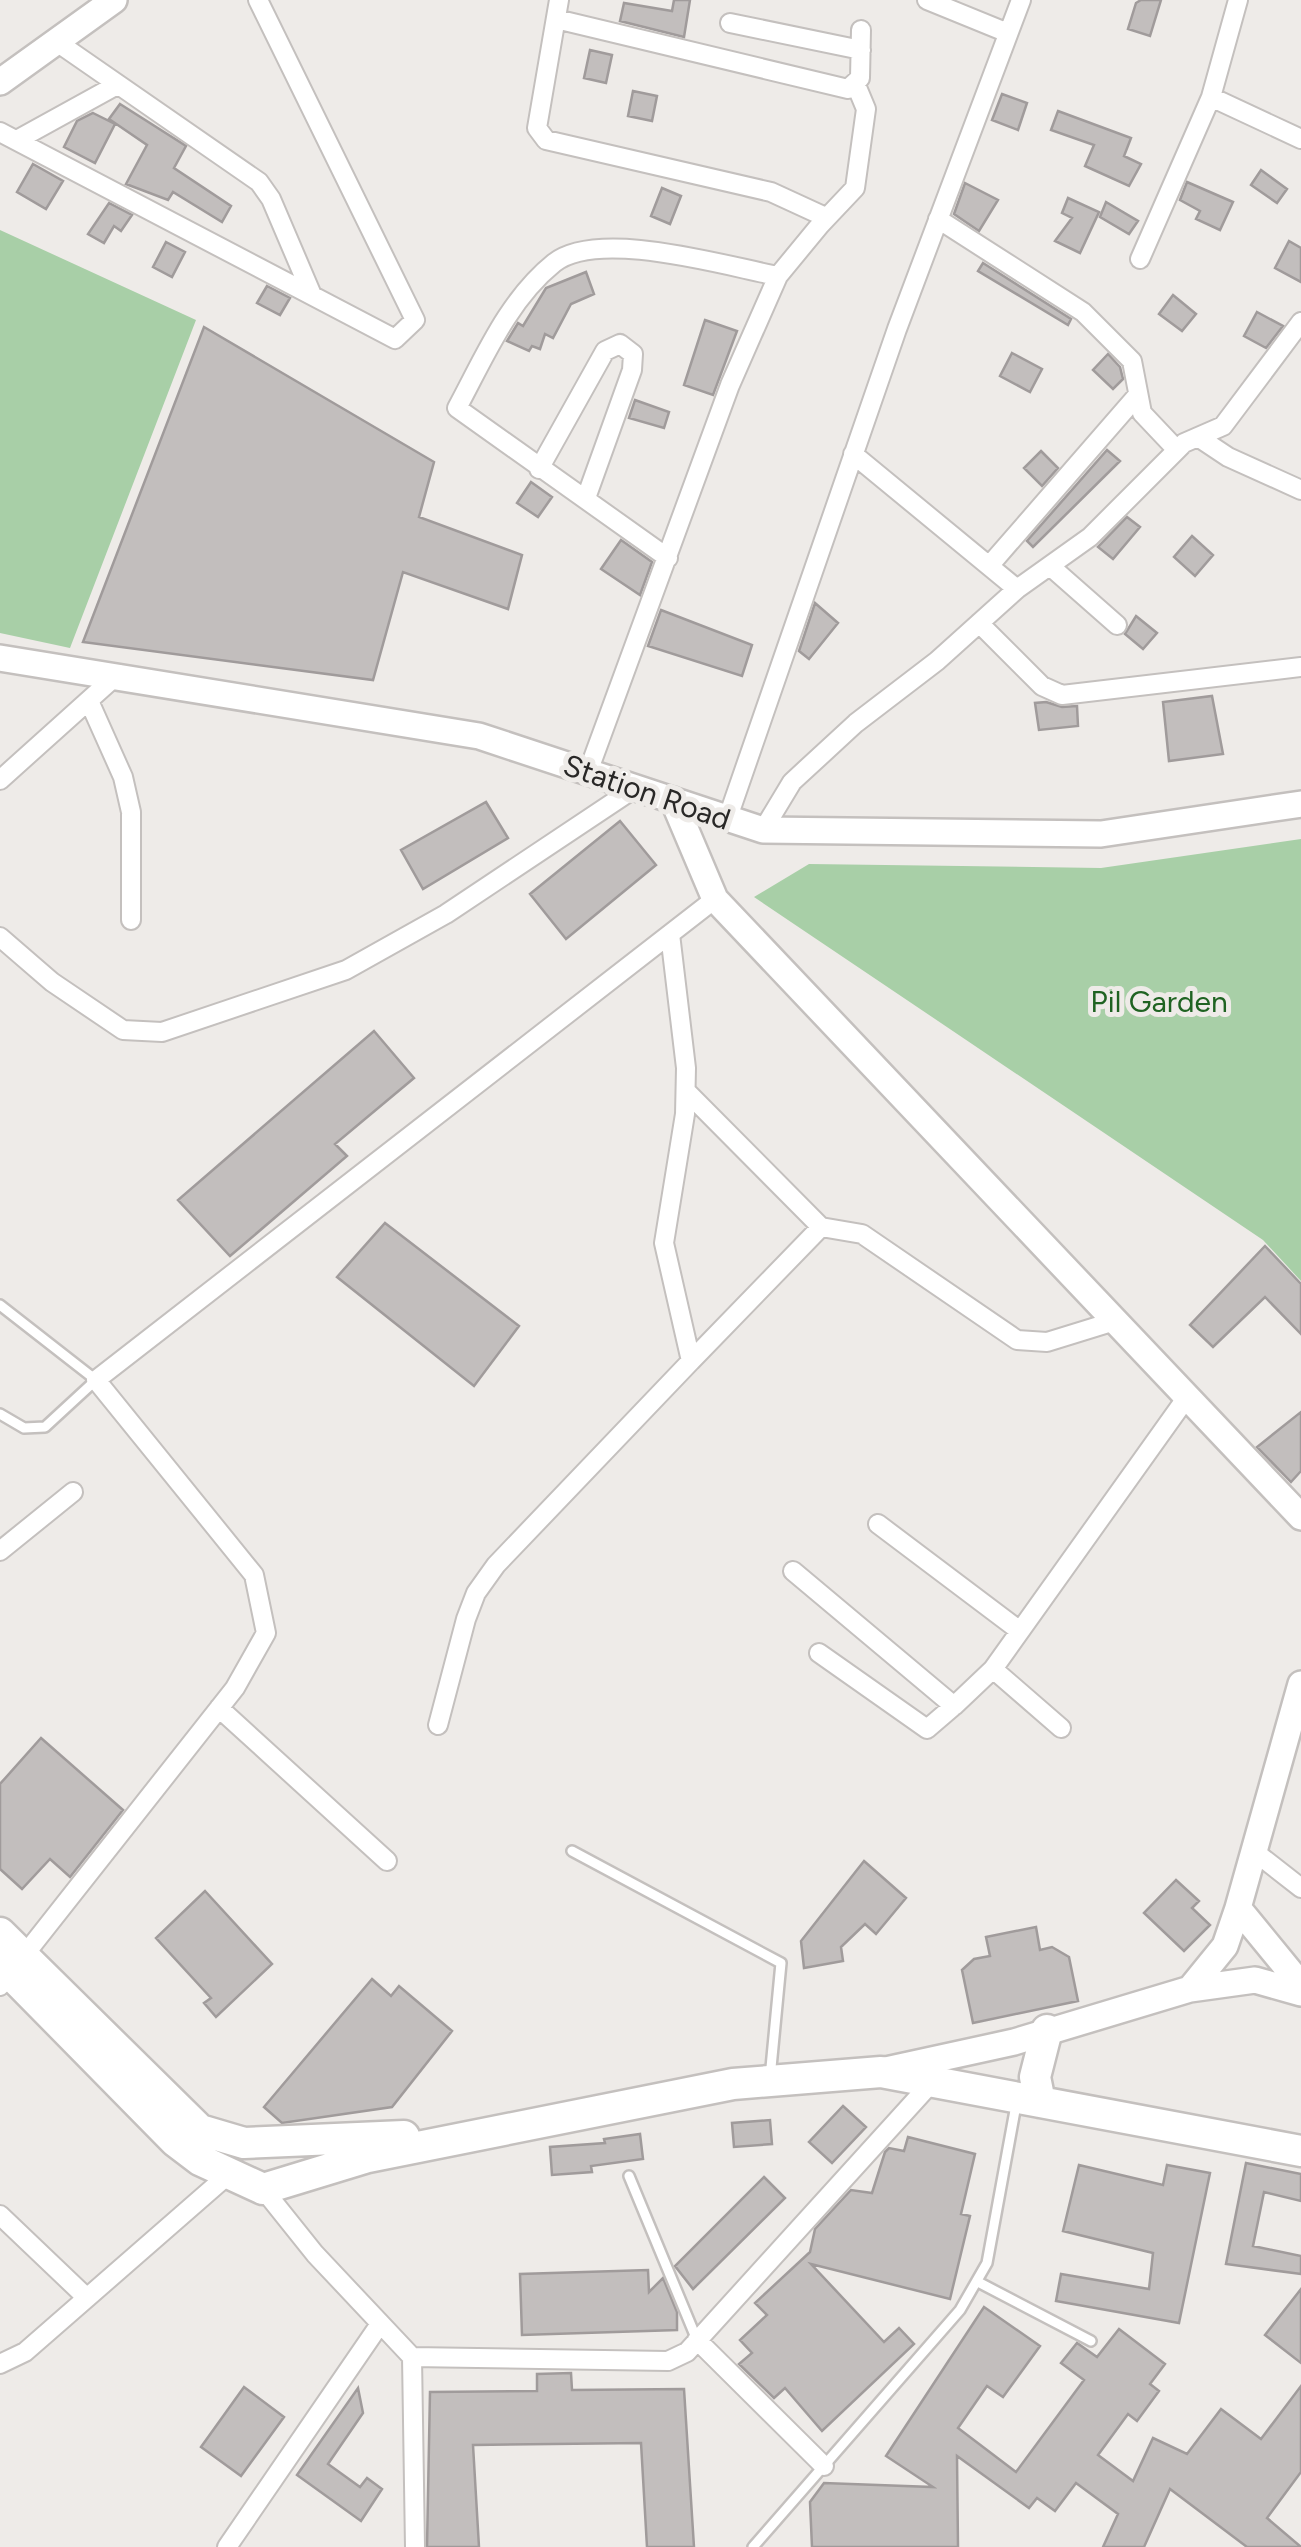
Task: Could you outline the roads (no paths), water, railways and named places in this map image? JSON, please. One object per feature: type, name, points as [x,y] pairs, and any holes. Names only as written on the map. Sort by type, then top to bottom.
[{"type":"main road","points":[[0,82],[114,0]]},
{"type":"main road","name":"Station Road","points":[[0,658],[118,674],[479,736],[763,830],[1101,834],[1301,804]]},
{"type":"main road","points":[[672,800],[715,899],[1301,1517]]},
{"type":"main road","points":[[1190,1989],[1225,1946],[1301,1684]]},
{"type":"main road","points":[[1238,1908],[1301,1985]]},
{"type":"main road","points":[[0,1933],[9,1970],[175,2142],[223,2171],[263,2188],[368,2157],[732,2084],[881,2072],[1190,1989],[1255,1980],[1301,1993]]},
{"type":"main road","points":[[9,1970],[182,2117],[214,2136],[244,2144],[482,2134]]},
{"type":"main road","points":[[1029,2100],[1046,2030]]},
{"type":"main road","points":[[881,2072],[1301,2151]]},
{"type":"main road","points":[[214,2136],[223,2171]]},
{"type":"street","points":[[9,136],[395,339],[415,320],[258,0]]},
{"type":"street","points":[[927,0],[1008,34]]},
{"type":"street","points":[[727,820],[853,454],[1021,0]]},
{"type":"street","points":[[1140,259],[1211,97],[1238,0]]},
{"type":"street","points":[[820,226],[822,215],[812,208],[771,192],[546,140],[537,128],[557,10],[848,88],[856,85]]},
{"type":"street","points":[[730,23],[861,50]]},
{"type":"street","points":[[588,772],[730,385],[778,276],[855,188],[866,110],[856,85],[861,30]]},
{"type":"street","points":[[54,40],[266,189],[312,295]]},
{"type":"street","points":[[9,136],[115,86]]},
{"type":"street","points":[[1211,97],[1301,139]]},
{"type":"street","points":[[938,219],[1083,312],[1132,361],[1142,413],[1177,450]]},
{"type":"street","points":[[668,558],[457,408],[511,309],[557,260],[615,246],[778,276]]},
{"type":"street","points":[[763,830],[792,782],[856,722],[1017,590],[1090,537],[1177,450],[1223,426],[1301,322]]},
{"type":"street","points":[[539,469],[605,351],[620,344],[627,348],[633,354],[632,370],[586,498]]},
{"type":"street","points":[[988,566],[1136,397]]},
{"type":"street","points":[[1198,437],[1228,457],[1301,490]]},
{"type":"street","points":[[853,454],[1017,590]]},
{"type":"street","points":[[1050,566],[1117,625]]},
{"type":"street","points":[[979,624],[1042,686],[1062,695],[1301,667]]},
{"type":"street","points":[[0,780],[118,674]]},
{"type":"street","points":[[89,701],[123,777],[131,812],[131,920]]},
{"type":"street","points":[[0,937],[52,982],[122,1030],[162,1032],[346,970],[446,914],[635,788]]},
{"type":"street","points":[[9,1970],[219,1708],[266,1633],[254,1576],[96,1380],[715,899]]},
{"type":"street","points":[[670,934],[684,1026],[686,1091],[664,1242],[691,1361]]},
{"type":"street","points":[[686,1091],[821,1228],[862,1234],[1017,1340],[1046,1342],[1115,1321]]},
{"type":"street","points":[[438,1726],[476,1593],[496,1566],[821,1228]]},
{"type":"street","points":[[820,1653],[927,1730],[993,1669],[1187,1397]]},
{"type":"street","points":[[0,1551],[72,1492]]},
{"type":"street","points":[[878,1524],[1020,1631]]},
{"type":"street","points":[[793,1570],[955,1705]]},
{"type":"street","points":[[993,1669],[1061,1728]]},
{"type":"street","points":[[219,1708],[387,1861]]},
{"type":"street","points":[[1255,1852],[1301,1888]]},
{"type":"street","points":[[412,2357],[668,2361],[687,2352],[932,2082]]},
{"type":"street","points":[[0,2376],[0,2363],[25,2352],[223,2171]]},
{"type":"street","points":[[263,2188],[314,2254],[412,2357],[415,2547]]},
{"type":"street","points":[[0,2215],[87,2298]]},
{"type":"street","points":[[226,2547],[380,2324]]},
{"type":"street","points":[[698,2340],[824,2466]]},
{"type":"lane","points":[[0,1305],[96,1380],[45,1428],[24,1428],[0,1414]]},
{"type":"lane","points":[[572,1851],[781,1963],[770,2081]]},
{"type":"lane","points":[[753,2547],[960,2310],[978,2282],[987,2263],[1029,2100]]},
{"type":"lane","points":[[629,2176],[698,2340]]},
{"type":"lane","points":[[978,2282],[1092,2341]]},
{"type":"park label","name":"Pil Garden","points":[[1159,1001]]}]
